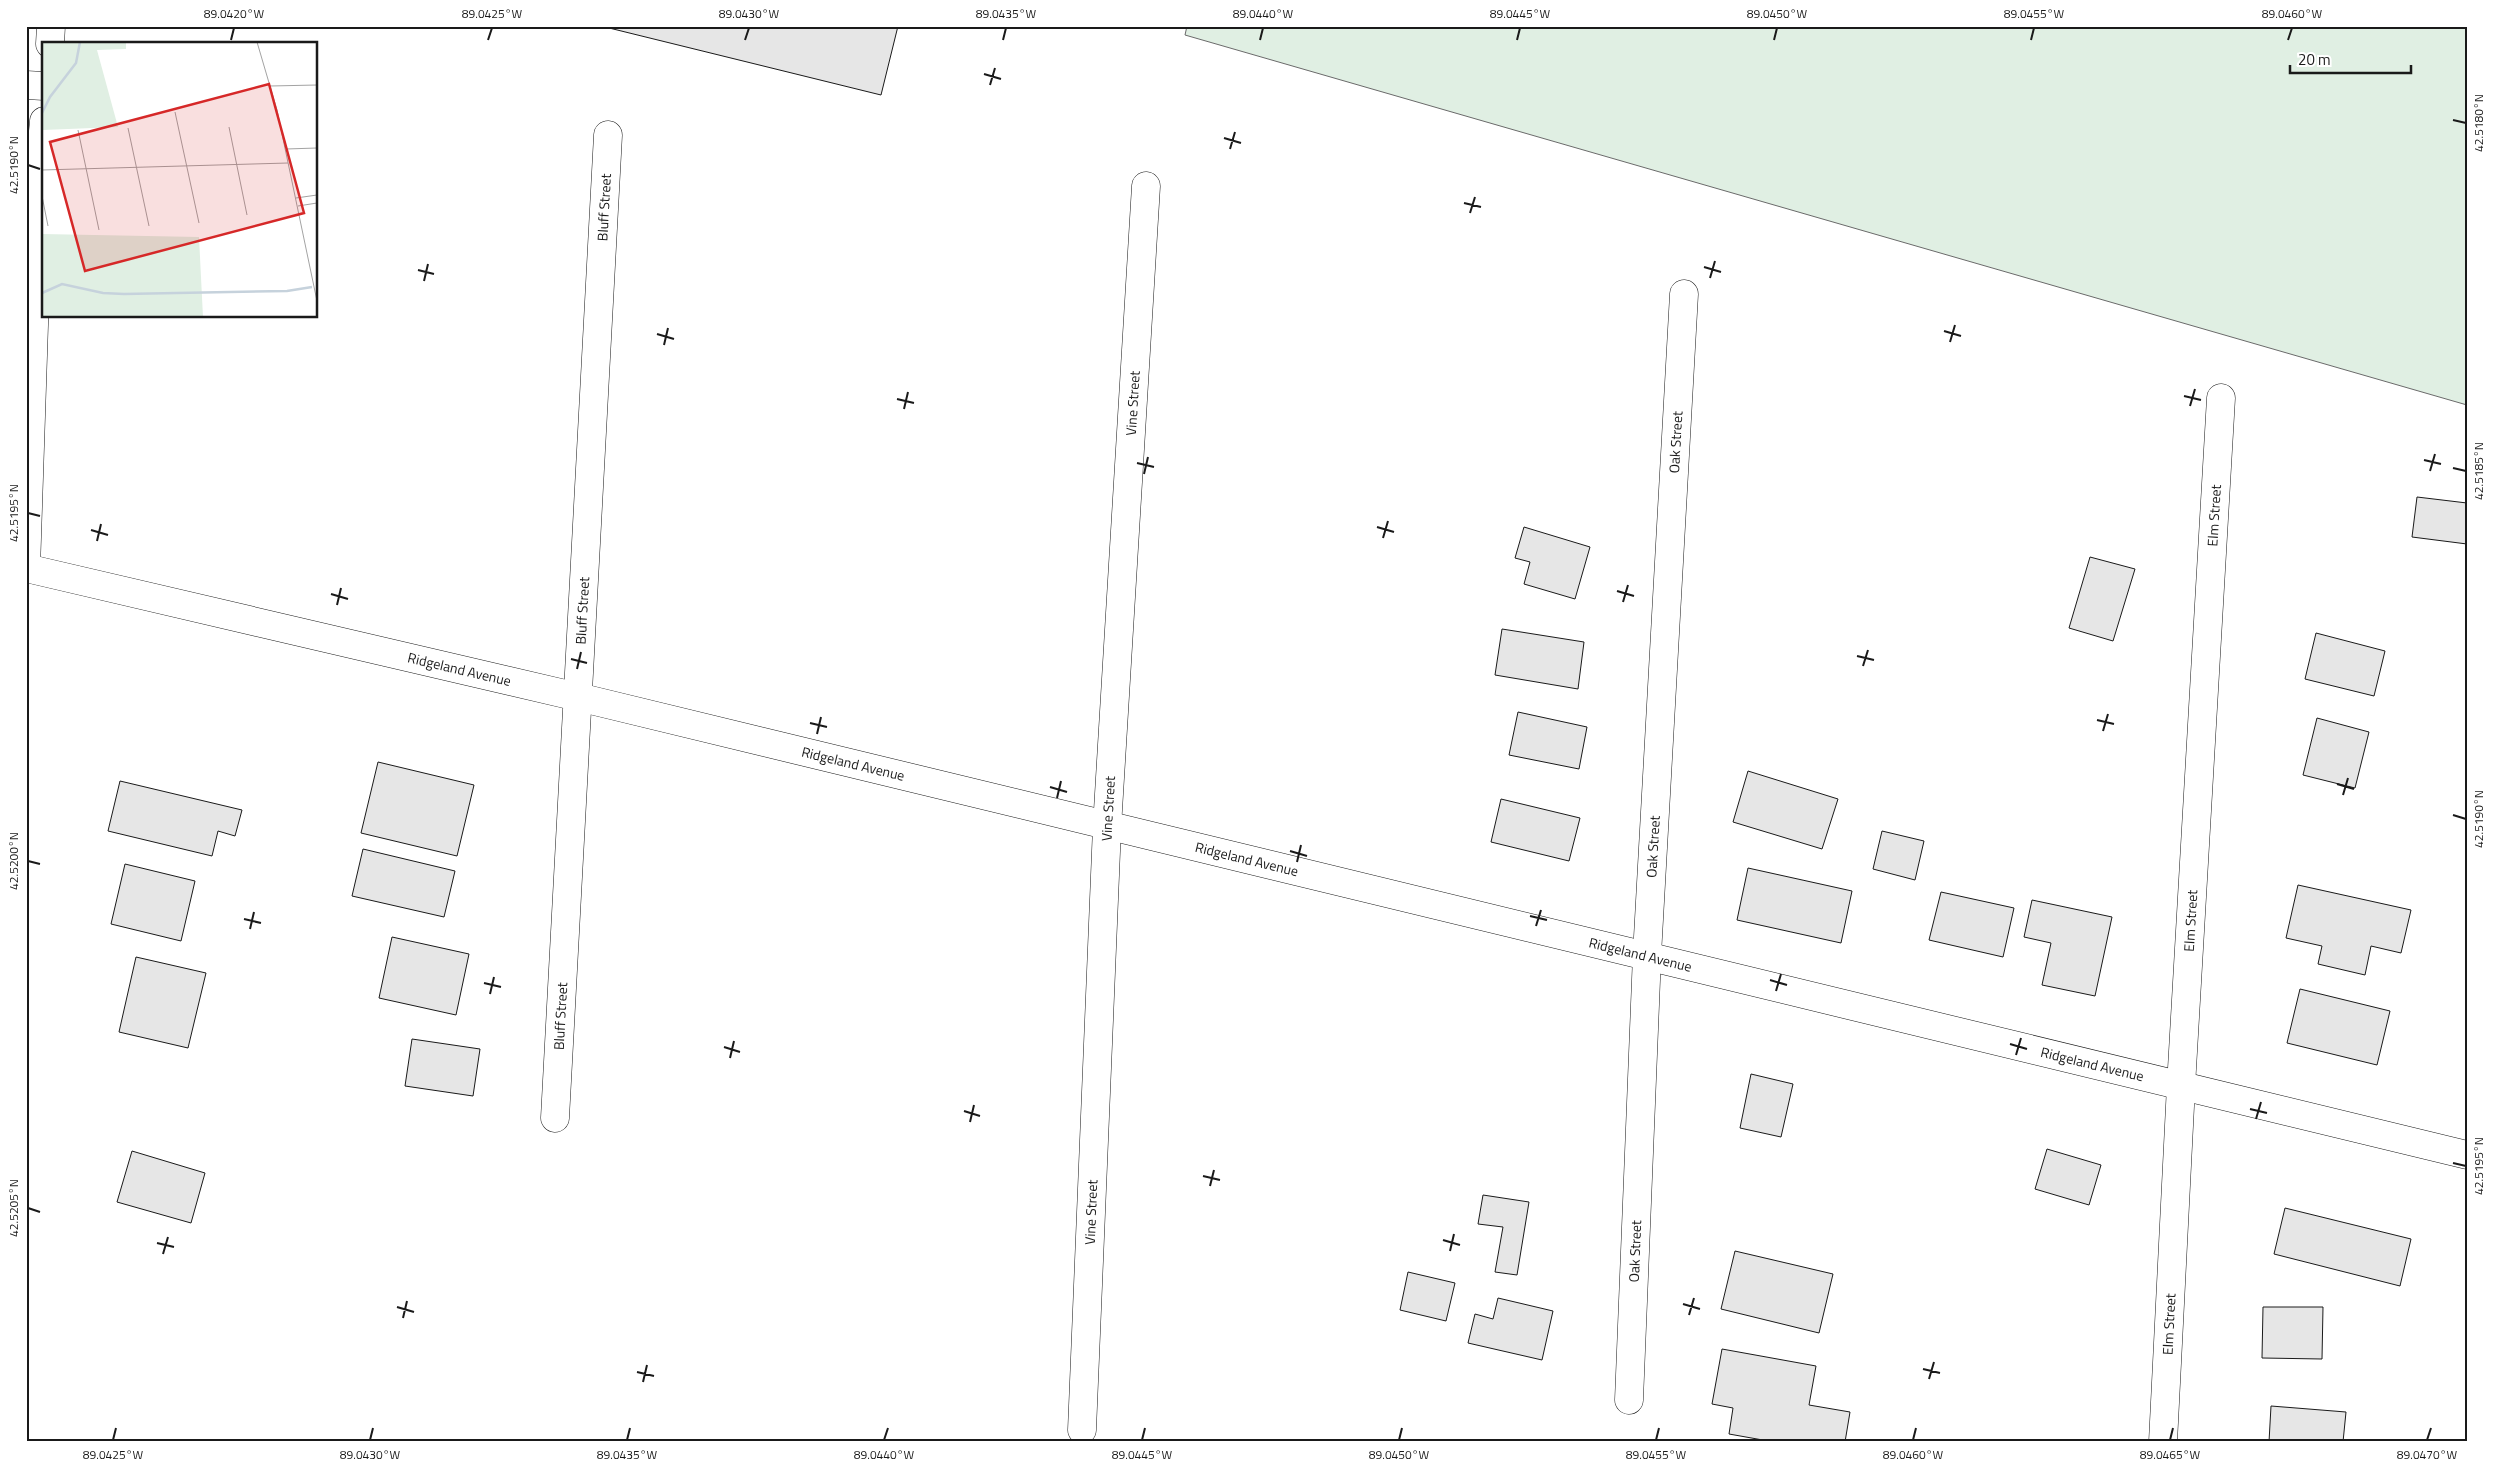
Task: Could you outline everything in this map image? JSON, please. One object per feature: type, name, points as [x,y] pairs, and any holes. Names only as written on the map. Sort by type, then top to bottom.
[{"type":"street","points":[[50,42],[51,26]]},
{"type":"street","points":[[26,85],[42,86]]},
{"type":"street","points":[[26,568],[33,172],[42,130]]},
{"type":"street","name":"Bluff Street","points":[[555,1118],[608,135]]},
{"type":"street","name":"Vine Street","points":[[1082,1430],[1106,826],[1146,186]]},
{"type":"street","name":"Oak Street","points":[[1629,1400],[1646,955],[1684,294]]},
{"type":"street","name":"Elm Street","points":[[2163,1442],[2181,1086],[2221,398]]},
{"type":"street","name":"Ridgeland Avenue","points":[[26,568],[578,697],[2467,1155]]},
{"type":"green space","points":[[1187,26],[2467,26],[2467,405],[1185,35]]},
{"type":"building","points":[[601,26],[898,26],[881,95]]},
{"type":"building","points":[[2417,497],[2467,503],[2467,544],[2412,537]]},
{"type":"building","points":[[1524,527],[1590,547],[1575,599],[1524,584],[1530,562],[1515,558]]},
{"type":"building","points":[[2090,557],[2135,569],[2113,641],[2069,628]]},
{"type":"building","points":[[1502,629],[1584,642],[1578,689],[1495,675]]},
{"type":"building","points":[[2316,633],[2385,651],[2374,696],[2305,679]]},
{"type":"building","points":[[1518,712],[1587,727],[1579,769],[1509,755]]},
{"type":"building","points":[[2317,718],[2369,732],[2355,788],[2303,775]]},
{"type":"building","points":[[378,762],[474,785],[457,856],[361,833]]},
{"type":"building","points":[[1748,771],[1838,799],[1822,849],[1733,822]]},
{"type":"building","points":[[120,781],[242,810],[235,836],[218,831],[212,856],[108,831]]},
{"type":"building","points":[[1501,799],[1580,818],[1569,861],[1491,842]]},
{"type":"building","points":[[1882,831],[1924,841],[1915,880],[1873,869]]},
{"type":"building","points":[[363,849],[455,871],[444,917],[352,896]]},
{"type":"building","points":[[125,864],[195,881],[181,941],[111,924]]},
{"type":"building","points":[[1748,868],[1852,891],[1841,943],[1737,920]]},
{"type":"building","points":[[2298,885],[2411,910],[2401,953],[2371,946],[2365,975],[2318,964],[2322,946],[2286,938]]},
{"type":"building","points":[[1941,892],[2014,908],[2003,957],[1929,940]]},
{"type":"building","points":[[2032,900],[2112,917],[2095,996],[2042,985],[2051,943],[2024,937]]},
{"type":"building","points":[[392,937],[469,954],[456,1015],[379,998]]},
{"type":"building","points":[[136,957],[206,973],[188,1048],[119,1032]]},
{"type":"building","points":[[2300,989],[2390,1011],[2377,1065],[2287,1043]]},
{"type":"building","points":[[412,1039],[480,1049],[473,1096],[405,1086]]},
{"type":"building","points":[[1751,1074],[1793,1084],[1781,1137],[1740,1128]]},
{"type":"building","points":[[2047,1149],[2101,1165],[2089,1205],[2035,1189]]},
{"type":"building","points":[[132,1151],[205,1173],[191,1223],[117,1202]]},
{"type":"building","points":[[1483,1195],[1529,1202],[1517,1275],[1495,1272],[1503,1227],[1478,1224]]},
{"type":"building","points":[[2285,1208],[2411,1239],[2400,1286],[2274,1254]]},
{"type":"building","points":[[1735,1251],[1833,1274],[1819,1333],[1721,1309]]},
{"type":"building","points":[[1408,1272],[1455,1283],[1446,1321],[1400,1310]]},
{"type":"building","points":[[1498,1298],[1553,1311],[1542,1360],[1468,1343],[1475,1314],[1493,1319]]},
{"type":"building","points":[[2263,1307],[2323,1307],[2322,1359],[2262,1358]]},
{"type":"building","points":[[1722,1349],[1816,1366],[1809,1405],[1850,1412],[1845,1442],[1774,1442],[1729,1434],[1733,1408],[1712,1404]]},
{"type":"building","points":[[2271,1406],[2346,1412],[2343,1442],[2269,1442]]}]
